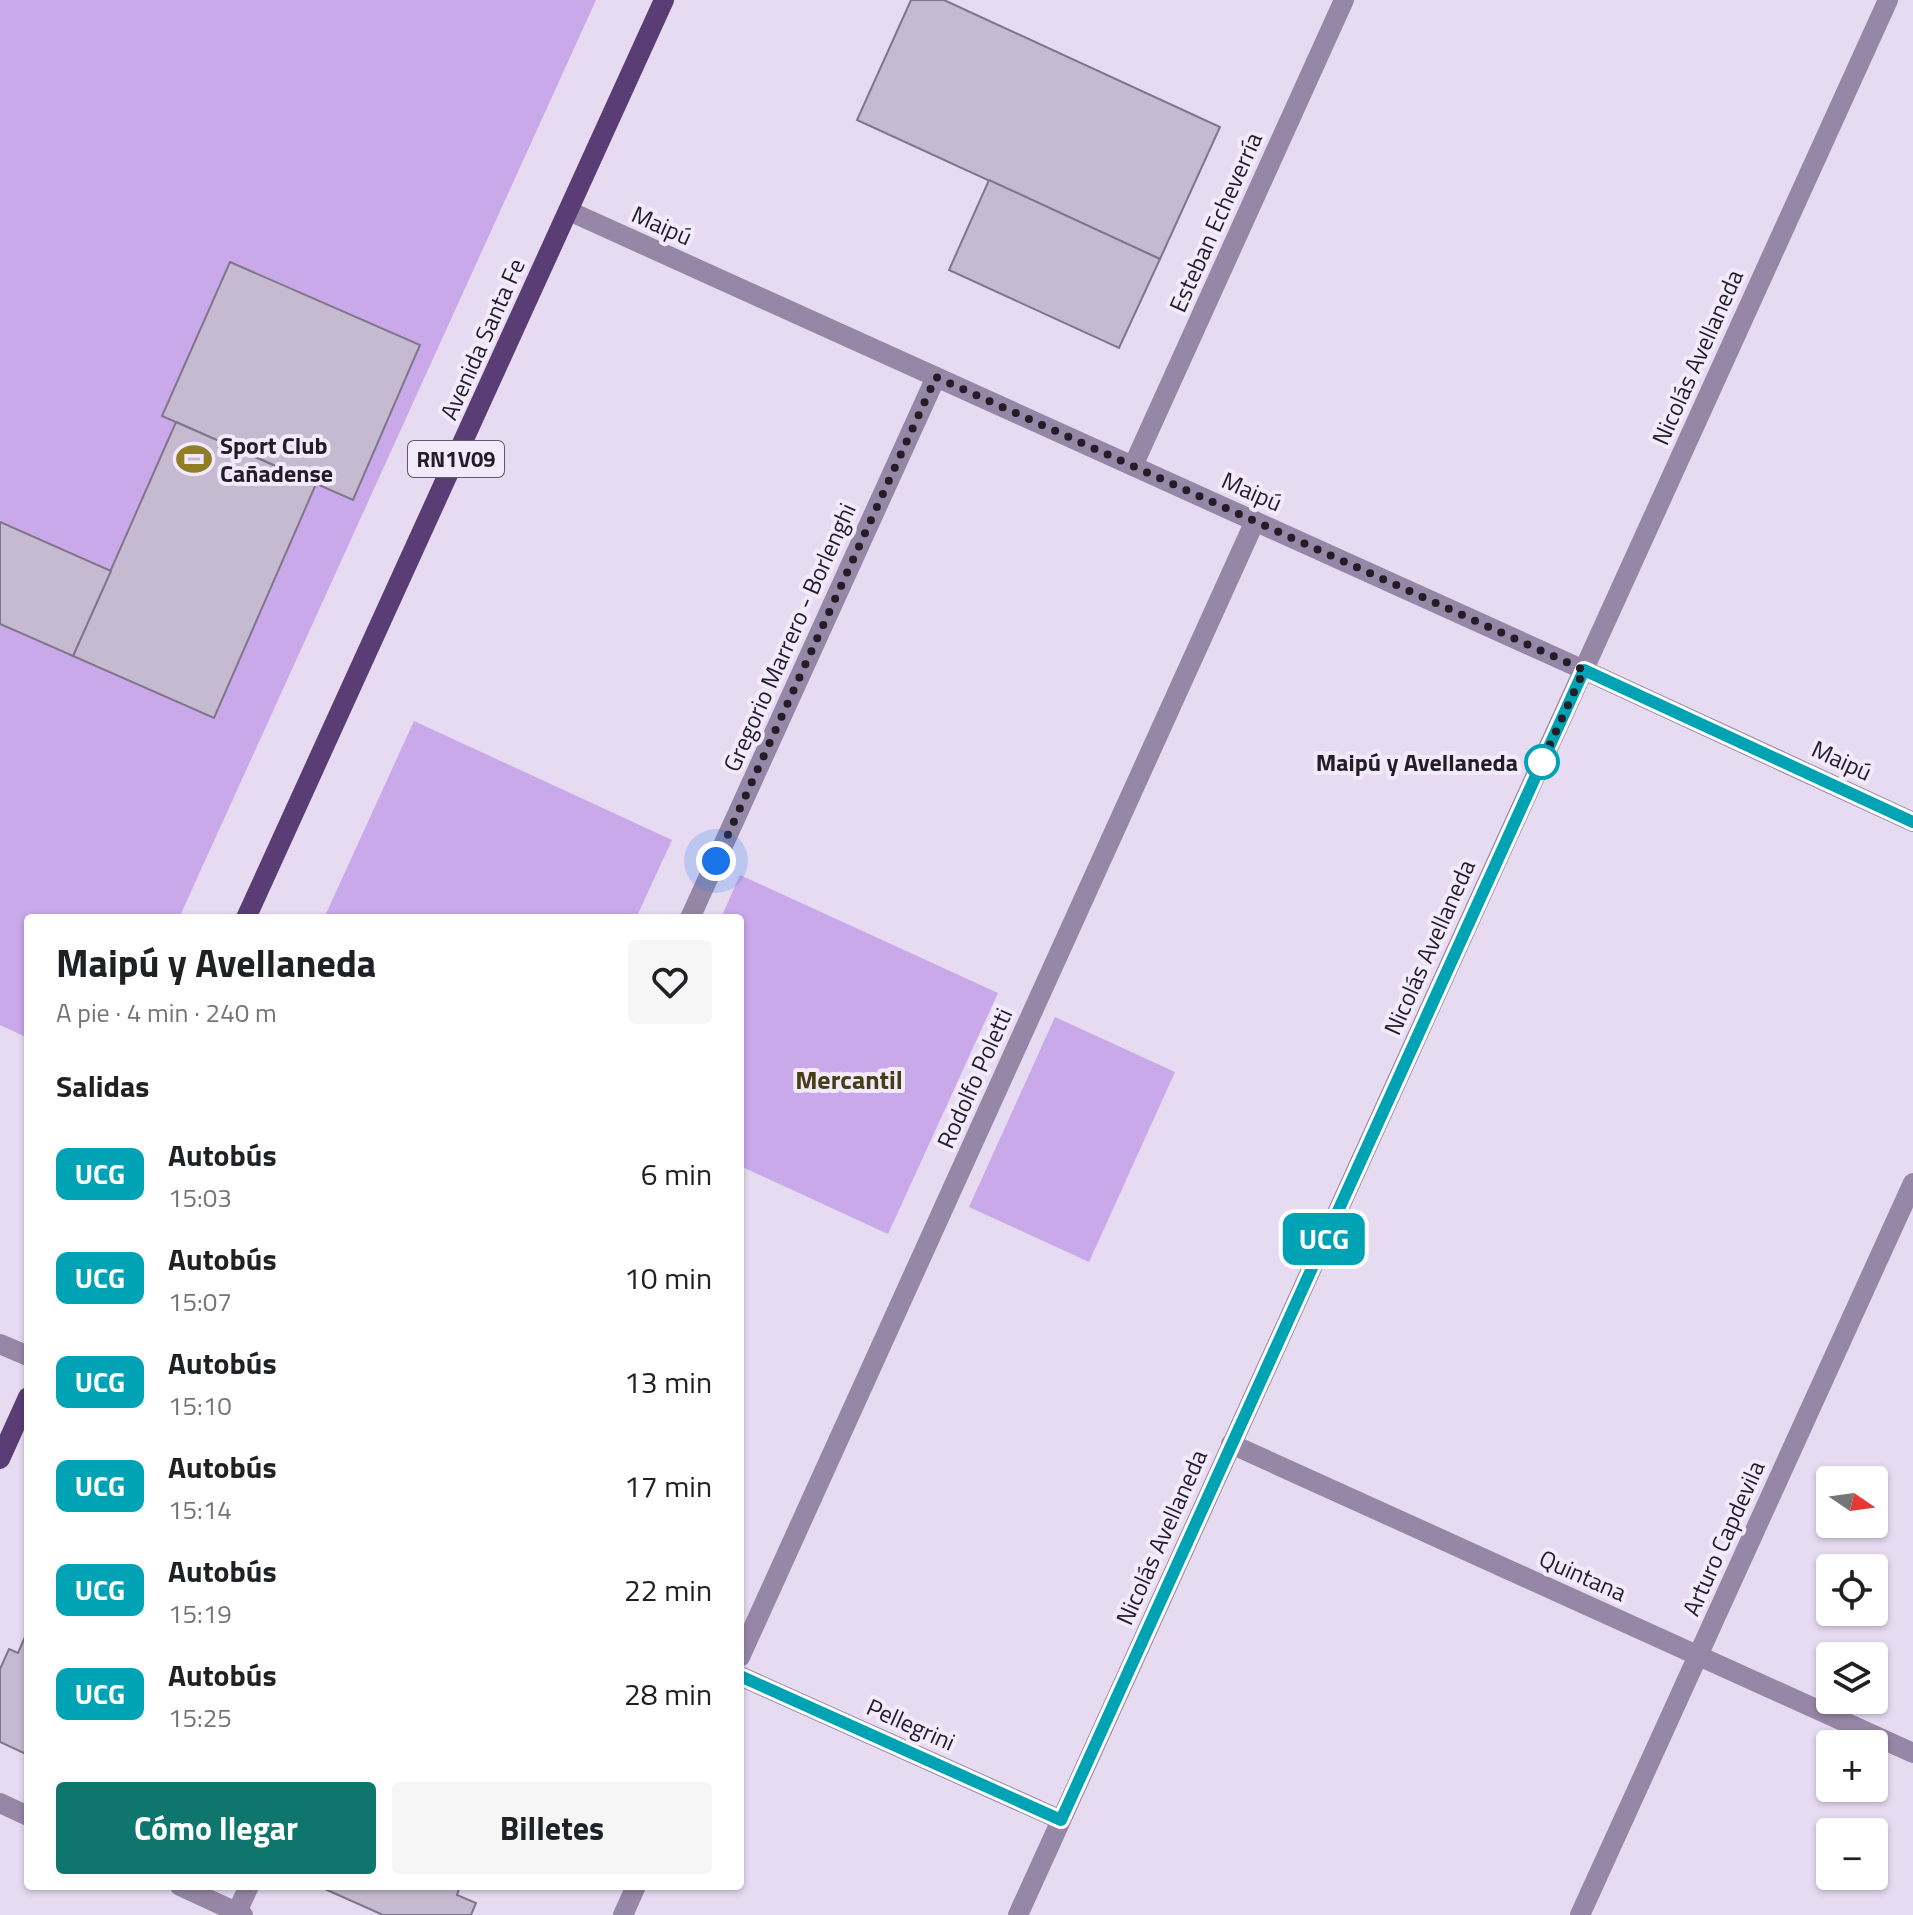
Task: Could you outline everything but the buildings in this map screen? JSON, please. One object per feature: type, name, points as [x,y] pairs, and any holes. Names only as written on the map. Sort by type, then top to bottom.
[{"type":"main road","name":"Avenida Santa Fe","points":[[248,914],[664,0]]},
{"type":"main road","points":[[0,1459],[24,1406]]},
{"type":"street","name":"Esteban Echeverría","points":[[1133,466],[1344,0]]},
{"type":"street","name":"Nicolás Avellaneda","points":[[1018,1915],[1888,0]]},
{"type":"street","name":"Maipú","points":[[569,211],[1913,822]]},
{"type":"street","name":"Gregorio Marrero - Borlenghi","points":[[692,914],[936,377]]},
{"type":"street","name":"Rodolfo Poletti","points":[[744,1648],[1255,521]]},
{"type":"street","name":"Arturo Capdevila","points":[[1580,1915],[1913,1183]]},
{"type":"street","points":[[0,1344],[24,1354]]},
{"type":"street","name":"Quintana","points":[[1231,1444],[1913,1753]]},
{"type":"street","name":"Pellegrini","points":[[744,1678],[1061,1820]]},
{"type":"street","points":[[0,1803],[24,1814]]},
{"type":"street","points":[[189,1890],[240,1914],[248,1890]]},
{"type":"street","points":[[623,1915],[634,1890]]},
{"type":"shaded area","name":"Sport Club Cañadense","points":[[0,0],[596,0],[181,914],[24,914],[24,1036],[0,1025]]},
{"type":"shaded area","points":[[414,721],[672,840],[638,914],[326,914]]},
{"type":"shaded area","points":[[740,875],[998,993],[888,1234],[744,1168],[744,914],[723,914]]},
{"type":"shaded area","points":[[1055,1017],[1175,1072],[1089,1262],[969,1207]]},
{"type":"bus line","name":"UCG","points":[[744,1678],[1061,1820],[1584,670],[1913,822]]},
{"type":"place","name":"Sport Club Cañadense","points":[[194,459]]},
{"type":"place","name":"Maipú y Avellaneda","points":[[1542,762]]},
{"type":"district","name":"Mercantil","points":[[849,1079]]},
{"type":"route","points":[[716,861],[936,377],[1584,670],[1542,762]]}]
